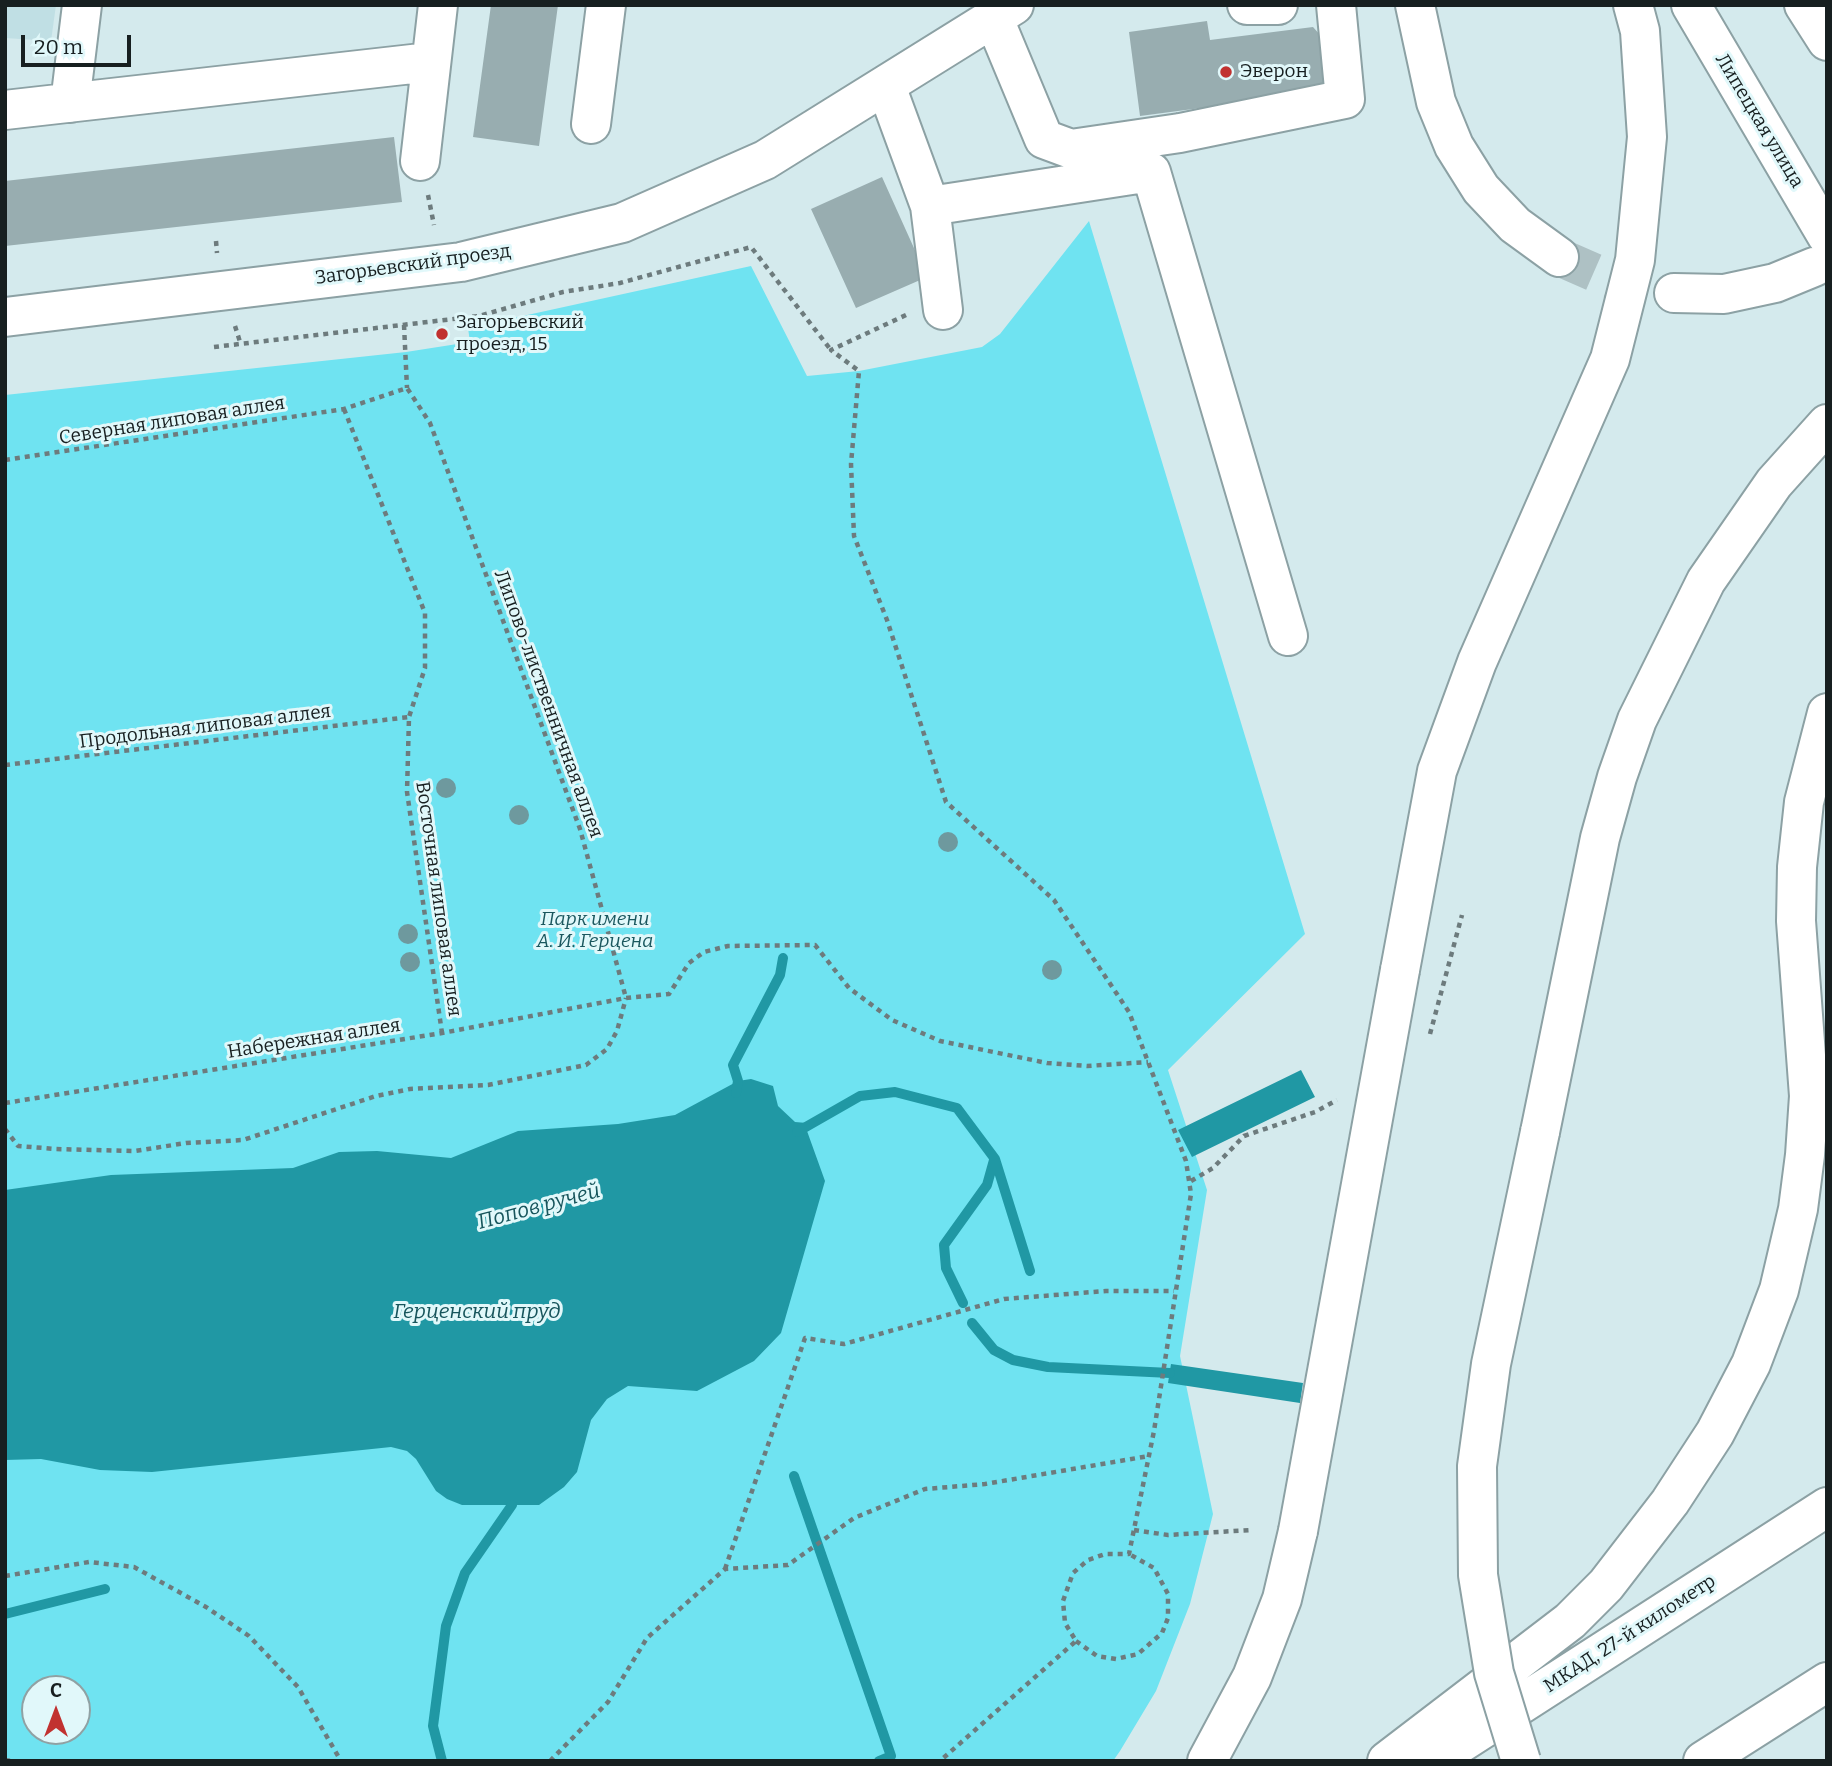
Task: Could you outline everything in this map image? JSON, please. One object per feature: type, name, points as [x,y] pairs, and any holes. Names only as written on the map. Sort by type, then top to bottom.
[{"type":"main road","points":[[70,103],[82,5]]},
{"type":"main road","points":[[420,162],[438,5]]},
{"type":"main road","points":[[591,124],[606,5]]},
{"type":"main road","points":[[1004,12],[1044,139],[1071,149],[1181,133],[1345,99],[1336,5]]},
{"type":"main road","points":[[1415,5],[1436,102],[1454,146],[1481,189],[1515,225],[1559,257]]},
{"type":"main road","points":[[1207,1761],[1252,1677],[1282,1599],[1298,1531],[1437,771],[1477,662],[1610,359],[1635,260],[1647,137],[1640,31],[1633,5]]},
{"type":"main road","name":"Липецкая улица","points":[[1690,5],[1820,251]]},
{"type":"main road","points":[[1804,5],[1827,41]]},
{"type":"main road","name":"Загорьевский проезд","points":[[5,317],[461,262],[516,251],[622,223],[765,160],[1004,12]]},
{"type":"main road","points":[[5,110],[430,62]]},
{"type":"main road","points":[[886,86],[930,206],[943,310]]},
{"type":"main road","points":[[930,206],[1151,172],[1288,636]]},
{"type":"main road","points":[[1674,293],[1724,294],[1775,283],[1820,251]]},
{"type":"main road","points":[[1521,1761],[1494,1673],[1478,1575],[1477,1466],[1491,1364],[1600,838],[1637,720],[1706,581],[1774,483],[1827,424]]},
{"type":"main road","points":[[1387,1761],[1570,1621],[1606,1585],[1685,1479],[1715,1433],[1751,1364],[1779,1290],[1798,1209],[1805,1156],[1809,1096],[1796,922],[1797,867],[1804,802],[1827,713]]},
{"type":"main road","name":"МКАД, 27-й километр","points":[[1433,1761],[1827,1507]]},
{"type":"main road","points":[[1703,1761],[1827,1682]]},
{"type":"path","points":[[214,347],[479,316],[563,292],[620,282],[751,247],[831,350],[859,371],[851,464],[854,536],[887,620],[946,802],[1054,900],[1129,1012],[1186,1161],[1191,1209],[1174,1291],[1149,1456],[1129,1554]]},
{"type":"path","points":[[831,350],[923,307],[943,310]]},
{"type":"path","points":[[404,325],[407,388]]},
{"type":"path","name":"Северная липовая аллея","points":[[5,460],[344,409],[407,388]]},
{"type":"path","name":"Липово-лиственничная аллея","points":[[407,388],[430,423],[580,829],[626,998]]},
{"type":"path","name":"Восточная липовая аллея","points":[[344,409],[425,613],[425,668],[409,716],[407,792],[442,1033]]},
{"type":"path","name":"Продольная липовая аллея","points":[[5,765],[409,716]]},
{"type":"path","name":"Набережная аллея","points":[[5,1103],[442,1033],[626,998],[669,994],[689,964],[704,952],[728,946],[815,945],[849,988],[892,1020],[940,1041],[1047,1063],[1087,1066],[1148,1062]]},
{"type":"path","points":[[5,1129],[18,1146],[56,1149],[135,1151],[186,1143],[243,1140],[376,1096],[410,1089],[488,1085],[586,1065],[607,1049],[617,1031],[626,998]]},
{"type":"path","points":[[550,1761],[608,1702],[648,1638],[725,1569],[805,1338],[844,1344],[1004,1299],[1106,1291],[1174,1291]]},
{"type":"path","points":[[725,1569],[788,1565],[854,1518],[925,1489],[985,1484],[1149,1456]]},
{"type":"path","points":[[1134,1530],[1168,1535],[1251,1530]]},
{"type":"path","points":[[1105,1554],[1129,1554],[1154,1569],[1168,1594],[1168,1618],[1162,1633],[1138,1654],[1116,1659],[1097,1656],[1076,1641],[1065,1623],[1063,1601],[1073,1573],[1088,1560],[1105,1554]]},
{"type":"path","points":[[5,1576],[89,1562],[134,1567],[249,1636],[298,1687],[341,1761]]},
{"type":"path","points":[[940,1761],[1076,1641]]},
{"type":"path","points":[[5,1760],[13,1761]]},
{"type":"shaded area","points":[[5,5],[56,5],[51,41],[5,38]]},
{"type":"green space","name":"Парк имени А. И. Герцена","points":[[1089,221],[1305,934],[1168,1070],[1207,1190],[1180,1356],[1213,1514],[1190,1604],[1156,1691],[1120,1751],[1113,1761],[5,1761],[5,395],[406,352],[470,342],[468,328],[751,266],[807,376],[859,371],[982,347],[1000,334]]},
{"type":"water","points":[[1301,1070],[1315,1097],[1192,1157],[1178,1130]]},
{"type":"water","name":"Герценский пруд","points":[[751,1079],[773,1086],[778,1106],[795,1122],[807,1123],[807,1131],[825,1181],[781,1333],[754,1361],[697,1391],[628,1386],[607,1399],[591,1420],[577,1472],[564,1487],[539,1505],[462,1505],[436,1491],[416,1459],[407,1451],[391,1447],[152,1472],[100,1470],[41,1459],[5,1460],[5,1190],[111,1175],[293,1168],[339,1152],[377,1151],[451,1158],[518,1131],[618,1124],[675,1115],[738,1081]]},
{"type":"water","points":[[1171,1364],[1303,1383],[1300,1403],[1168,1383]]},
{"type":"building","points":[[491,5],[558,5],[539,146],[473,137]]},
{"type":"building","points":[[1207,21],[1210,40],[1313,27],[1329,45],[1332,71],[1322,92],[1140,116],[1129,32]]},
{"type":"building","points":[[394,137],[402,202],[5,246],[5,181]]},
{"type":"building","points":[[882,177],[927,277],[856,308],[811,209]]},
{"type":"waterway","points":[[736,1093],[738,1081],[733,1065],[780,975],[783,958]]},
{"type":"waterway","name":"Попов ручей","points":[[797,1132],[860,1096],[895,1092],[957,1108],[995,1159],[1030,1271]]},
{"type":"waterway","points":[[963,1303],[946,1268],[944,1245],[987,1185],[994,1160]]},
{"type":"waterway","points":[[972,1323],[994,1350],[1013,1360],[1048,1367],[1170,1373]]},
{"type":"waterway","points":[[794,1476],[891,1756],[879,1761]]},
{"type":"waterway","points":[[442,1761],[433,1726],[446,1626],[465,1573],[512,1505]]},
{"type":"waterway","points":[[5,1614],[105,1589]]},
{"type":"tunnel","points":[[1559,257],[1616,282],[1674,293]]},
{"type":"place","name":"Эверон","points":[[1226,72]]},
{"type":"place","name":"Загорьевский проезд, 15","points":[[442,334]]}]
